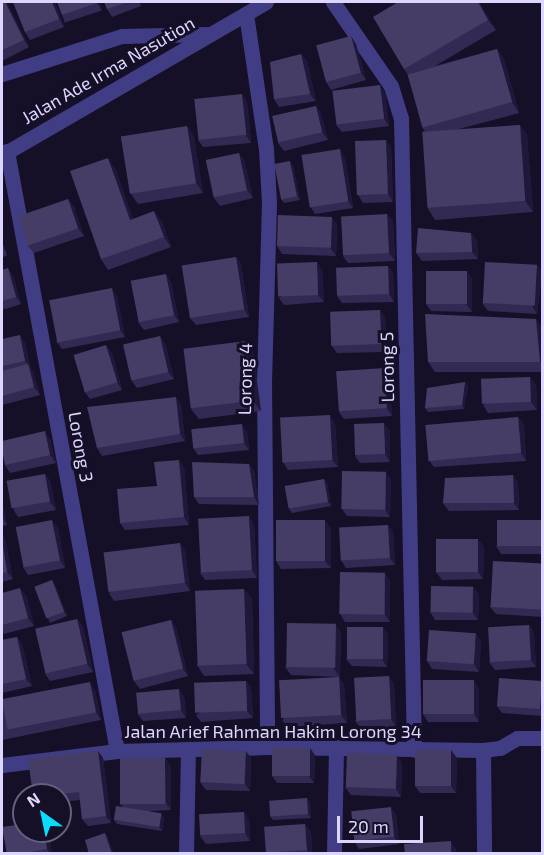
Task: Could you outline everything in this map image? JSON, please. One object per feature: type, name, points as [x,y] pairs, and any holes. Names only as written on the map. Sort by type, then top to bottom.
[{"type":"street","name":"Jalan Ade Irma Nasution","points":[[4,153],[266,2]]},
{"type":"street","name":"Lorong 5","points":[[333,2],[391,86],[401,118],[414,750]]},
{"type":"street","name":"Lorong 4","points":[[246,14],[266,150],[269,196],[264,380],[267,747]]},
{"type":"street","points":[[2,74],[122,36],[211,33]]},
{"type":"street","name":"Lorong 3","points":[[4,153],[117,751]]},
{"type":"street","name":"Jalan Arief Rahman Hakim Lorong 34","points":[[2,765],[117,751],[267,747],[483,750],[500,748],[517,738],[543,738]]},
{"type":"street","points":[[334,854],[336,747]]},
{"type":"street","points":[[186,854],[188,749]]},
{"type":"street","points":[[483,750],[484,854]]},
{"type":"building","points":[[2,2],[5,2],[24,40],[2,50]]},
{"type":"building","points":[[13,2],[52,2],[59,19],[25,32]]},
{"type":"building","points":[[57,2],[96,2],[97,3],[62,15]]},
{"type":"building","points":[[104,2],[128,2],[107,9]]},
{"type":"building","points":[[398,2],[478,2],[488,20],[404,69],[373,17]]},
{"type":"building","points":[[351,36],[361,73],[326,82],[316,45]]},
{"type":"building","points":[[497,49],[512,102],[423,128],[408,75]]},
{"type":"building","points":[[301,54],[310,94],[274,99],[270,62]]},
{"type":"building","points":[[380,85],[384,119],[337,125],[332,91]]},
{"type":"building","points":[[242,94],[246,135],[199,140],[194,99]]},
{"type":"building","points":[[316,106],[322,132],[278,142],[272,116]]},
{"type":"building","points":[[520,125],[525,201],[428,208],[422,132]]},
{"type":"building","points":[[187,126],[196,183],[130,194],[121,136]]},
{"type":"building","points":[[386,140],[388,194],[357,195],[355,141]]},
{"type":"building","points":[[340,149],[348,201],[310,207],[301,155]]},
{"type":"building","points":[[239,153],[247,190],[214,197],[206,160]]},
{"type":"building","points":[[108,158],[130,220],[154,211],[164,237],[101,259],[70,171]]},
{"type":"building","points":[[290,161],[297,196],[281,199],[274,164]]},
{"type":"building","points":[[68,199],[78,228],[28,246],[18,216]]},
{"type":"building","points":[[387,214],[389,253],[343,255],[341,216]]},
{"type":"building","points":[[278,215],[332,217],[331,248],[277,246]]},
{"type":"building","points":[[418,228],[471,233],[472,252],[416,253]]},
{"type":"building","points":[[236,257],[244,309],[190,318],[182,266]]},
{"type":"building","points":[[317,262],[318,295],[278,296],[277,263]]},
{"type":"building","points":[[485,262],[537,265],[535,306],[483,303]]},
{"type":"building","points":[[388,266],[389,294],[337,296],[336,268]]},
{"type":"building","points":[[8,268],[16,297],[2,301],[2,270]]},
{"type":"building","points":[[426,271],[467,271],[467,304],[426,304]]},
{"type":"building","points":[[166,274],[174,315],[139,322],[131,281]]},
{"type":"building","points":[[112,288],[120,330],[57,342],[49,300]]},
{"type":"building","points":[[380,310],[381,344],[331,346],[330,312]]},
{"type":"building","points":[[425,314],[536,319],[540,362],[428,362]]},
{"type":"building","points":[[20,335],[25,361],[2,366],[2,339]]},
{"type":"building","points":[[160,336],[168,372],[131,381],[123,345]]},
{"type":"building","points":[[246,341],[253,401],[191,408],[183,349]]},
{"type":"building","points":[[106,345],[117,382],[85,392],[73,355]]},
{"type":"building","points":[[28,364],[34,387],[2,396],[2,371]]},
{"type":"building","points":[[384,368],[387,408],[339,411],[336,371]]},
{"type":"building","points":[[530,377],[531,402],[482,404],[481,379]]},
{"type":"building","points":[[465,382],[462,405],[425,408],[427,388]]},
{"type":"building","points":[[176,397],[180,434],[97,448],[87,407]]},
{"type":"building","points":[[330,415],[332,460],[282,463],[280,418]]},
{"type":"building","points":[[518,417],[521,453],[428,461],[425,425]]},
{"type":"building","points":[[384,423],[385,454],[355,455],[354,424]]},
{"type":"building","points":[[242,424],[244,443],[193,448],[191,429]]},
{"type":"building","points":[[45,431],[50,455],[5,465],[2,441]]},
{"type":"building","points":[[179,460],[184,517],[120,523],[117,489],[157,486],[154,462]]},
{"type":"building","points":[[192,462],[249,464],[254,497],[194,497]]},
{"type":"building","points":[[342,471],[386,472],[385,510],[341,509]]},
{"type":"building","points":[[45,474],[50,502],[11,508],[7,481]]},
{"type":"building","points":[[513,475],[514,503],[443,503],[445,478]]},
{"type":"building","points":[[324,479],[328,502],[289,509],[285,486]]},
{"type":"building","points":[[249,516],[252,570],[201,573],[198,519]]},
{"type":"building","points":[[52,520],[60,560],[24,567],[16,527]]},
{"type":"building","points":[[276,520],[325,520],[325,561],[276,561]]},
{"type":"building","points":[[497,520],[542,520],[542,546],[497,546]]},
{"type":"building","points":[[388,525],[390,558],[341,561],[339,528]]},
{"type":"building","points":[[436,539],[478,539],[478,572],[436,572]]},
{"type":"building","points":[[2,540],[7,572],[2,573]]},
{"type":"building","points":[[180,543],[185,583],[108,592],[104,552]]},
{"type":"building","points":[[493,561],[542,564],[541,610],[491,607]]},
{"type":"building","points":[[340,572],[385,573],[384,615],[339,614]]},
{"type":"building","points":[[52,580],[64,612],[46,619],[34,587]]},
{"type":"building","points":[[431,586],[473,587],[473,613],[431,612]]},
{"type":"building","points":[[20,588],[28,618],[2,625],[2,593]]},
{"type":"building","points":[[244,589],[247,664],[198,666],[195,591]]},
{"type":"building","points":[[77,619],[87,664],[45,673],[35,629]]},
{"type":"building","points":[[171,620],[183,669],[134,681],[122,632]]},
{"type":"building","points":[[287,623],[336,624],[335,668],[286,667]]},
{"type":"building","points":[[529,625],[531,660],[490,662],[488,627]]},
{"type":"building","points":[[347,627],[383,627],[383,659],[347,659]]},
{"type":"building","points":[[429,630],[476,633],[474,664],[427,661]]},
{"type":"building","points":[[17,637],[26,679],[2,684],[2,640]]},
{"type":"building","points":[[389,676],[391,719],[356,721],[354,678]]},
{"type":"building","points":[[339,677],[341,715],[281,718],[279,680]]},
{"type":"building","points":[[499,678],[542,681],[540,709],[497,706]]},
{"type":"building","points":[[423,680],[474,680],[474,714],[423,714]]},
{"type":"building","points":[[246,681],[247,711],[195,713],[194,683]]},
{"type":"building","points":[[90,682],[96,712],[8,730],[2,699]]},
{"type":"building","points":[[179,689],[181,710],[138,714],[136,693]]},
{"type":"building","points":[[272,748],[310,748],[310,776],[272,776]]},
{"type":"building","points":[[202,749],[246,751],[244,784],[200,782]]},
{"type":"building","points":[[415,750],[451,750],[451,786],[415,786]]},
{"type":"building","points":[[98,751],[106,816],[82,819],[79,792],[72,793],[72,783],[31,783],[28,759]]},
{"type":"building","points":[[347,753],[397,755],[396,789],[346,787]]},
{"type":"building","points":[[120,758],[165,758],[165,804],[120,804]]},
{"type":"building","points":[[307,798],[308,814],[270,817],[269,801]]},
{"type":"building","points":[[116,806],[161,813],[159,827],[114,820]]},
{"type":"building","points":[[391,807],[394,837],[354,841],[351,811]]},
{"type":"building","points":[[244,812],[245,833],[200,835],[199,814]]},
{"type":"building","points":[[305,824],[307,850],[266,853],[264,827]]},
{"type":"building","points":[[12,826],[12,843],[46,843],[47,849],[7,854],[2,827]]},
{"type":"building","points":[[105,833],[112,854],[89,854],[85,840]]},
{"type":"building","points":[[451,841],[451,854],[405,854],[404,844]]}]
